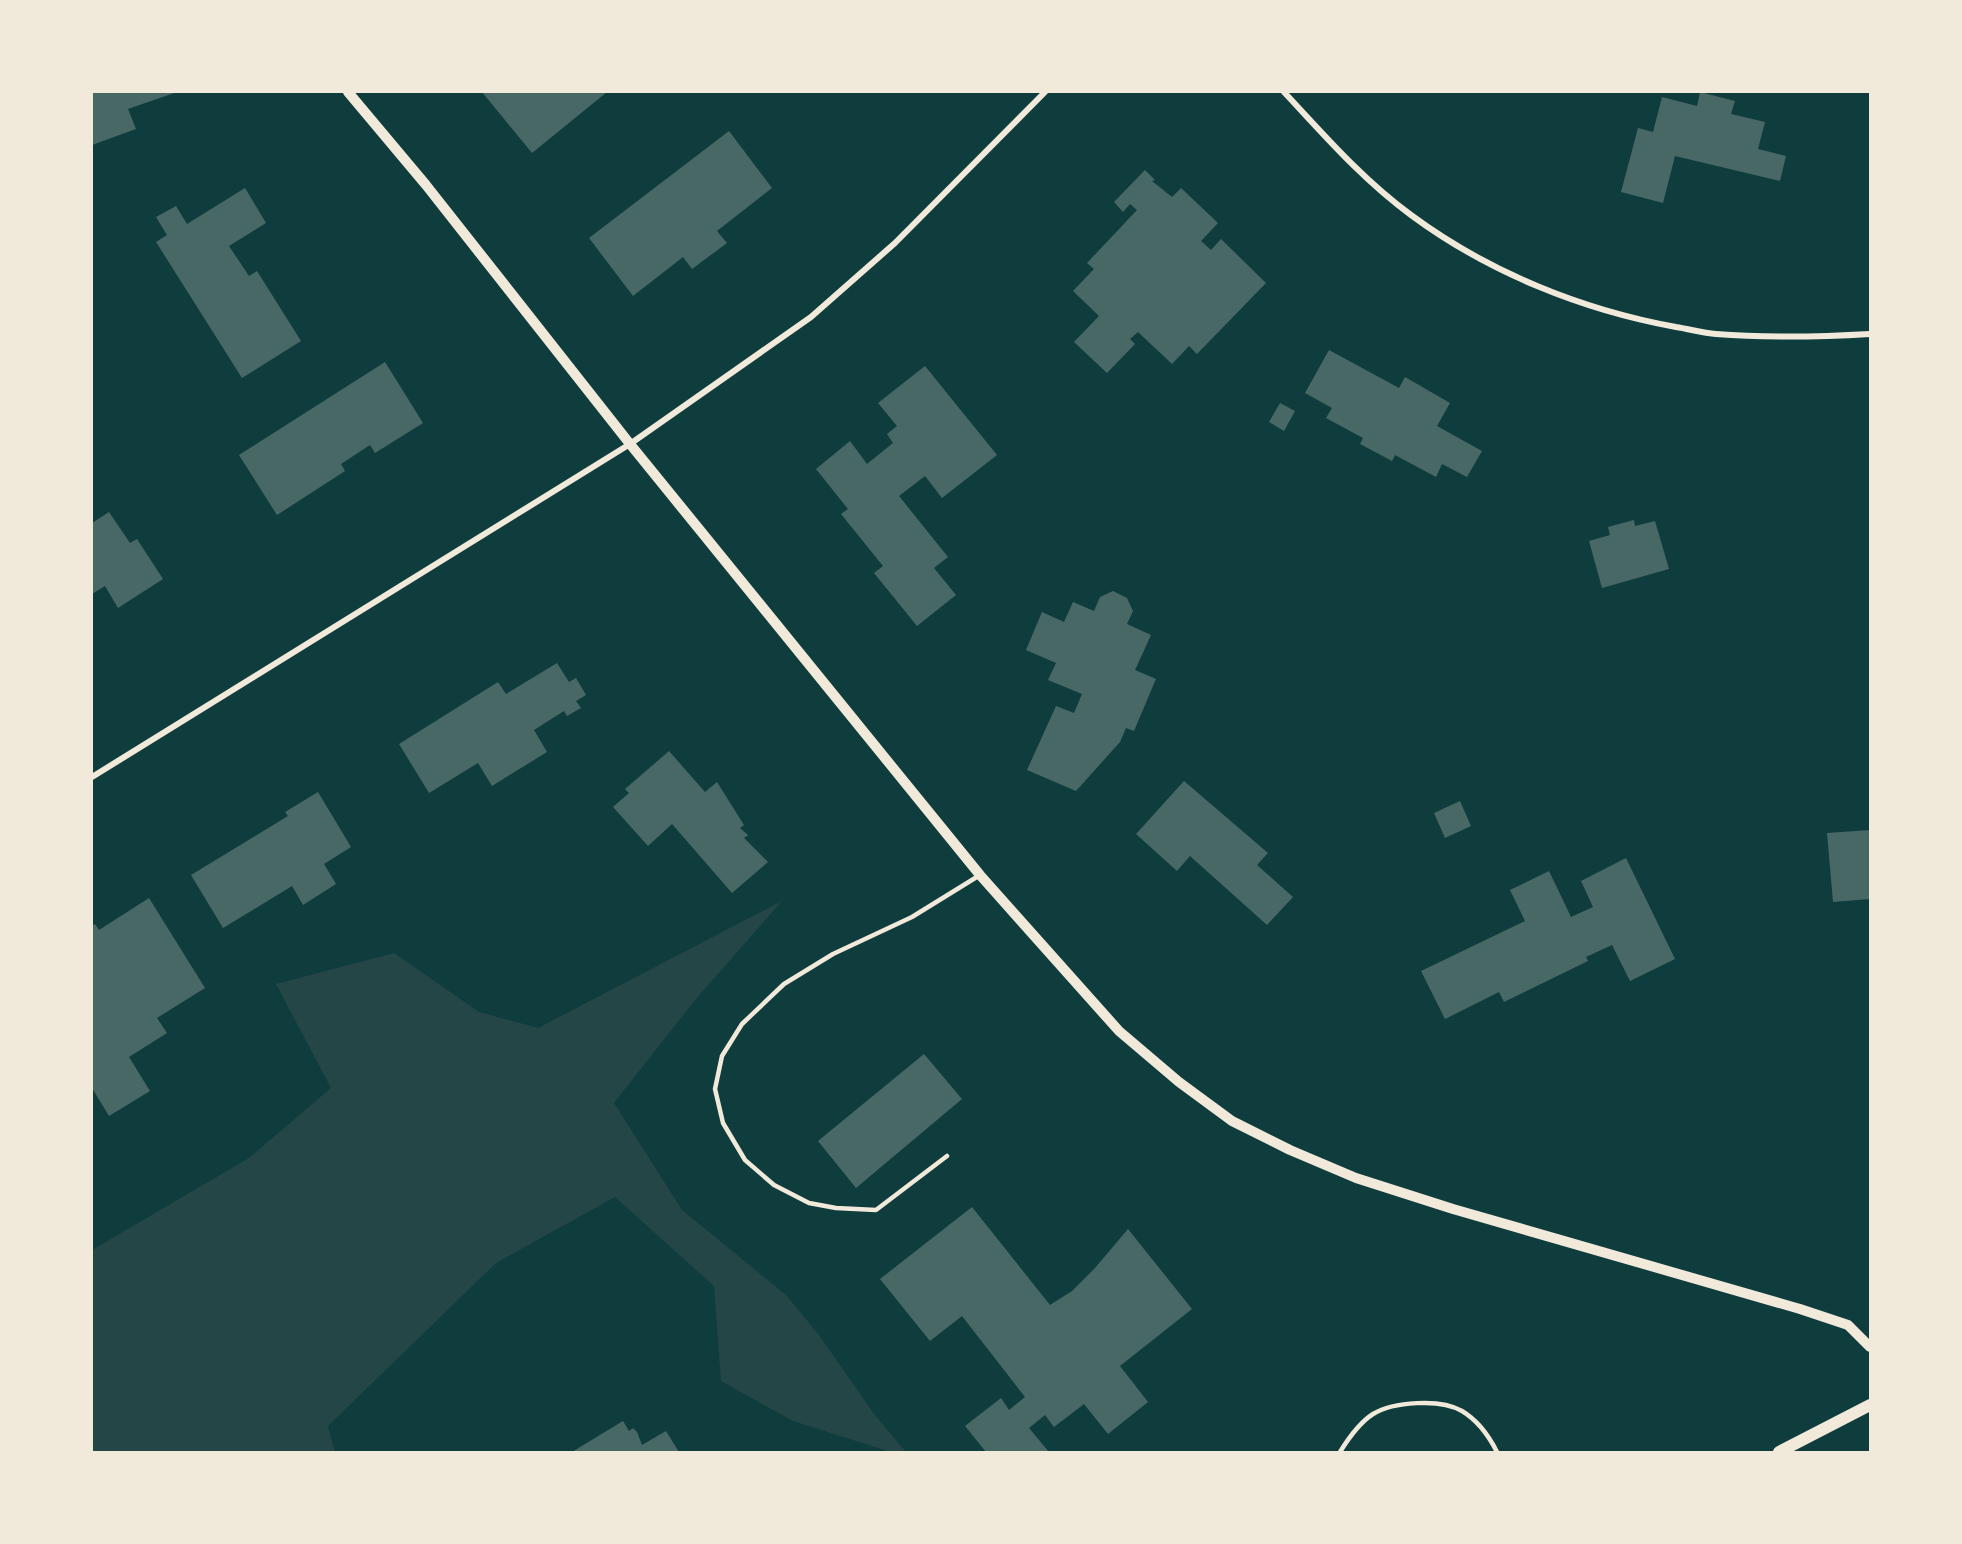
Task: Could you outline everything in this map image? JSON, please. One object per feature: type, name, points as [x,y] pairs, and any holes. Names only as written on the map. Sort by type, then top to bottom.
[{"type":"main road","points":[[1779,1452],[1870,1405]]},
{"type":"street","points":[[348,92],[433,194],[630,444],[980,875],[1119,1031],[1179,1082],[1232,1121],[1290,1150],[1356,1178],[1848,1325],[1870,1347]]},
{"type":"street","points":[[92,777],[630,444],[811,317],[895,243],[1045,92]]},
{"type":"street","points":[[1284,92],[1346,159],[1411,215],[1481,261],[1560,295],[1638,320],[1714,334],[1788,338],[1870,334]]},
{"type":"lane","points":[[947,1156],[876,1210],[836,1208],[809,1203],[774,1185],[745,1160],[723,1123],[715,1089],[722,1056],[742,1024],[784,984],[833,954],[912,917],[980,875]]},
{"type":"lane","points":[[1340,1452],[1350,1436],[1372,1414],[1402,1403],[1428,1402],[1460,1409],[1478,1423],[1497,1452]]},
{"type":"shaded area","points":[[782,901],[695,1000],[614,1103],[682,1210],[786,1295],[819,1335],[874,1414],[906,1452],[891,1452],[793,1421],[721,1381],[714,1286],[615,1197],[496,1263],[328,1426],[335,1452],[92,1452],[92,1250],[249,1158],[331,1088],[276,984],[394,953],[479,1012],[538,1028]]},
{"type":"building","points":[[92,92],[177,92],[128,109],[136,129],[92,145]]},
{"type":"building","points":[[482,92],[607,92],[532,153]]},
{"type":"building","points":[[1700,92],[1735,101],[1731,114],[1765,122],[1758,149],[1786,156],[1780,181],[1675,156],[1663,203],[1621,192],[1638,128],[1653,132],[1662,97],[1697,106]]},
{"type":"building","points":[[729,131],[772,188],[717,231],[727,243],[692,269],[683,257],[633,296],[589,238]]},
{"type":"building","points":[[1145,170],[1155,180],[1152,181],[1172,197],[1181,188],[1218,223],[1201,241],[1211,250],[1221,239],[1266,283],[1197,354],[1189,346],[1172,364],[1138,332],[1130,339],[1135,344],[1107,373],[1074,342],[1099,316],[1073,291],[1094,269],[1087,263],[1137,210],[1130,204],[1123,212],[1114,202]]},
{"type":"building","points":[[245,188],[266,223],[229,246],[249,276],[257,271],[301,341],[242,378],[156,242],[167,235],[156,217],[176,206],[187,224]]},
{"type":"building","points":[[1329,350],[1399,388],[1405,377],[1450,403],[1437,426],[1482,451],[1467,477],[1442,464],[1436,477],[1395,455],[1392,461],[1360,444],[1363,438],[1326,418],[1332,408],[1305,393]]},
{"type":"building","points":[[385,362],[423,423],[375,453],[370,445],[341,464],[345,471],[277,515],[239,455]]},
{"type":"building","points":[[925,366],[997,455],[942,498],[925,476],[899,496],[948,557],[934,568],[956,595],[917,626],[874,573],[883,566],[841,514],[848,509],[816,469],[850,441],[867,464],[893,443],[887,434],[897,426],[878,403]]},
{"type":"building","points":[[1280,403],[1295,411],[1284,431],[1269,422]]},
{"type":"building","points":[[109,512],[130,543],[137,539],[163,579],[118,608],[105,586],[92,594],[92,523]]},
{"type":"building","points":[[1634,520],[1635,526],[1655,521],[1669,569],[1602,588],[1589,541],[1610,535],[1608,527]]},
{"type":"building","points":[[1113,591],[1127,598],[1133,611],[1127,624],[1151,635],[1135,670],[1156,679],[1134,731],[1126,728],[1120,742],[1076,791],[1027,770],[1056,706],[1074,713],[1082,694],[1048,680],[1056,663],[1026,650],[1042,612],[1064,622],[1073,602],[1094,611],[1100,597]]},
{"type":"building","points":[[557,663],[569,682],[576,678],[586,695],[576,701],[581,708],[567,716],[564,711],[534,730],[547,752],[492,786],[478,763],[429,793],[399,744],[498,682],[506,694]]},
{"type":"building","points":[[669,751],[705,792],[717,782],[744,825],[740,828],[748,835],[744,838],[768,862],[732,893],[672,824],[648,846],[613,807],[629,793],[625,789]]},
{"type":"building","points":[[1184,781],[1268,853],[1257,865],[1293,897],[1267,925],[1190,856],[1177,871],[1136,834]]},
{"type":"building","points":[[318,792],[351,847],[324,864],[336,884],[303,905],[292,886],[223,928],[191,875],[288,816],[285,812]]},
{"type":"building","points":[[1460,801],[1471,826],[1445,838],[1434,813]]},
{"type":"building","points":[[1870,830],[1870,899],[1833,902],[1827,833]]},
{"type":"building","points":[[1626,858],[1675,959],[1630,981],[1612,945],[1586,957],[1588,961],[1504,1002],[1499,992],[1445,1019],[1421,971],[1525,921],[1510,890],[1549,871],[1571,917],[1593,907],[1581,881]]},
{"type":"building","points":[[149,898],[205,988],[157,1018],[167,1033],[129,1057],[150,1091],[109,1116],[92,1088],[92,926],[95,924],[99,930]]},
{"type":"building","points":[[924,1054],[962,1099],[856,1188],[818,1141]]},
{"type":"building","points":[[972,1207],[1050,1305],[1072,1291],[1128,1229],[1192,1309],[1120,1366],[1148,1402],[1108,1434],[1084,1404],[1054,1427],[1045,1415],[1029,1428],[1049,1452],[986,1452],[965,1426],[1001,1398],[1009,1410],[1025,1397],[962,1316],[930,1341],[880,1279]]},
{"type":"building","points":[[623,1421],[629,1431],[633,1428],[637,1432],[642,1445],[666,1431],[679,1452],[572,1452]]}]
